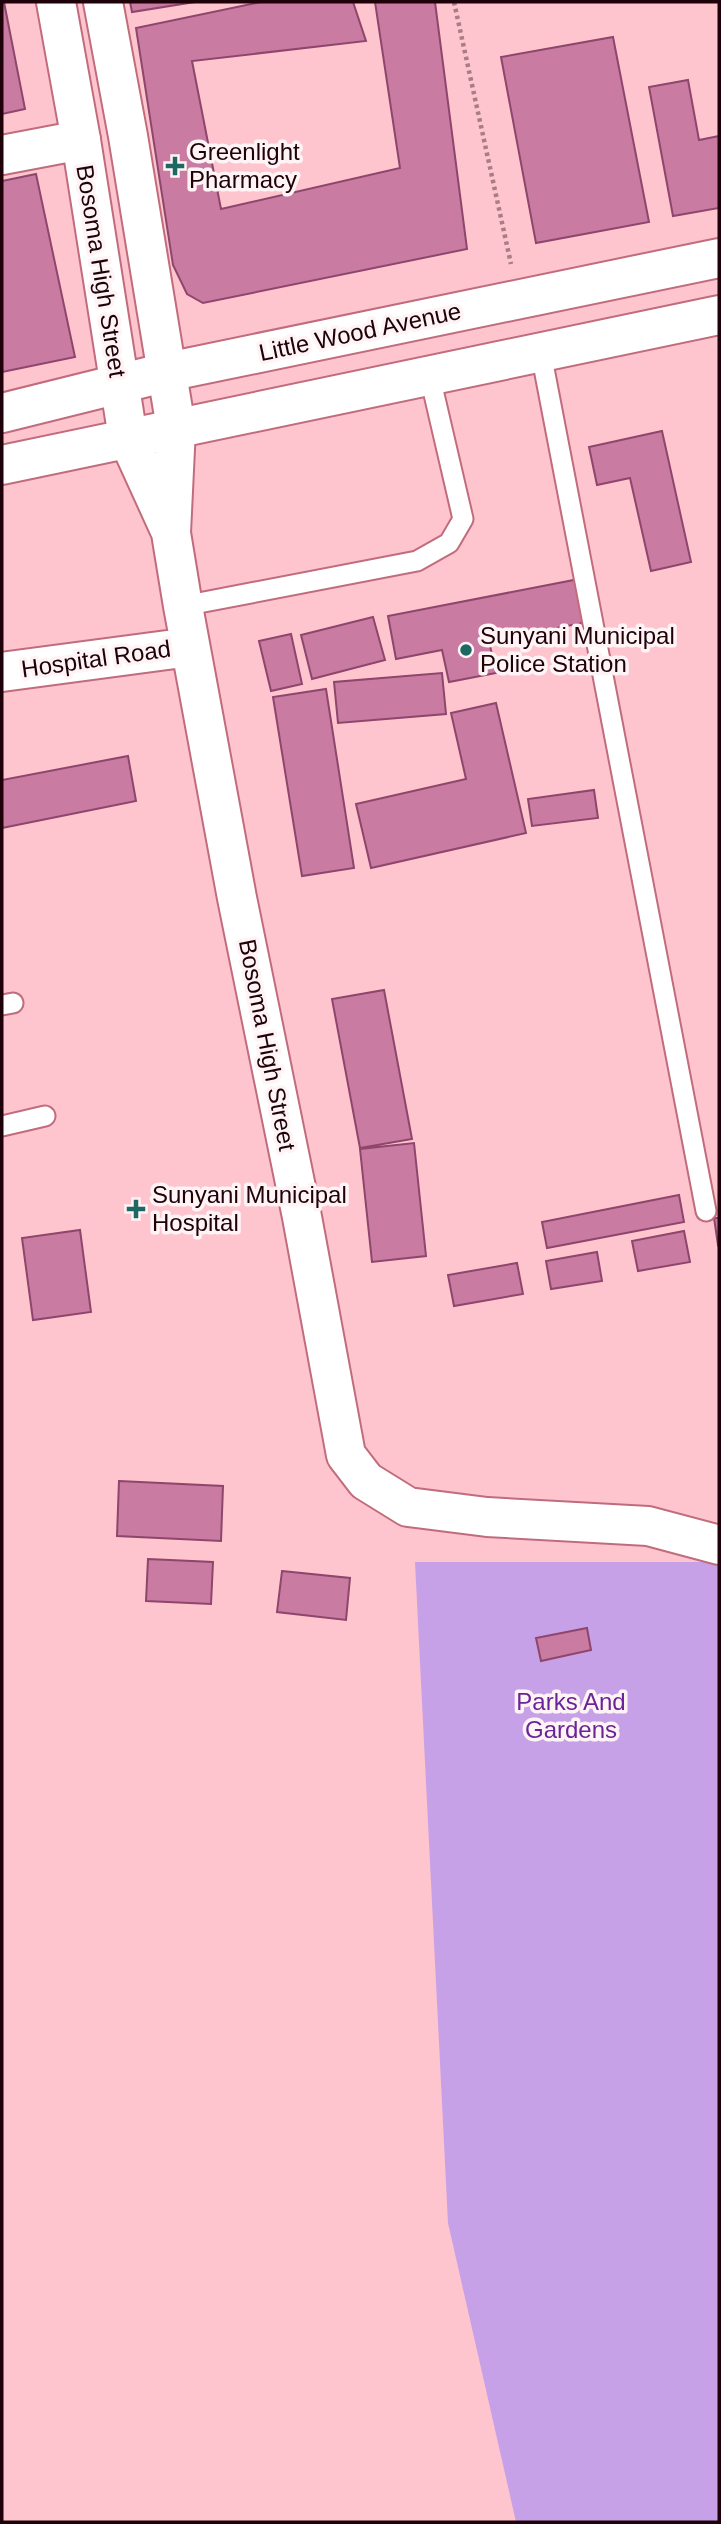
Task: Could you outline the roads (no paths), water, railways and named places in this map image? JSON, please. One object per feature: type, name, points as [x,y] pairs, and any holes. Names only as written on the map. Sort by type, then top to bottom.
[{"type":"main road","name":"Bosoma High Street","points":[[56,2],[81,140],[128,438],[172,533]]},
{"type":"main road","name":"Bosoma High Street","points":[[103,2],[176,428],[172,533],[183,606],[346,1455],[366,1481],[408,1507],[487,1517],[648,1527],[719,1545]]},
{"type":"main road","points":[[2,155],[81,140]]},
{"type":"main road","name":"Little Wood Avenue","points":[[2,413],[167,372],[719,258]]},
{"type":"main road","points":[[2,465],[719,315]]},
{"type":"main road","name":"Hospital Road","points":[[2,672],[190,647]]},
{"type":"lane","points":[[541,353],[706,1211]]},
{"type":"lane","points":[[183,606],[417,561],[449,542],[463,519],[430,377]]},
{"type":"lane","points":[[2,1126],[45,1116]]},
{"type":"place","name":"Greenlight Pharmacy","points":[[175,166]]},
{"type":"place","name":"Sunyani Municipal Police Station","points":[[466,650]]},
{"type":"place","name":"Sunyani Municipal Hospital","points":[[136,1209]]},
{"type":"park label","name":"Parks And Gardens","points":[[571,1716]]}]
